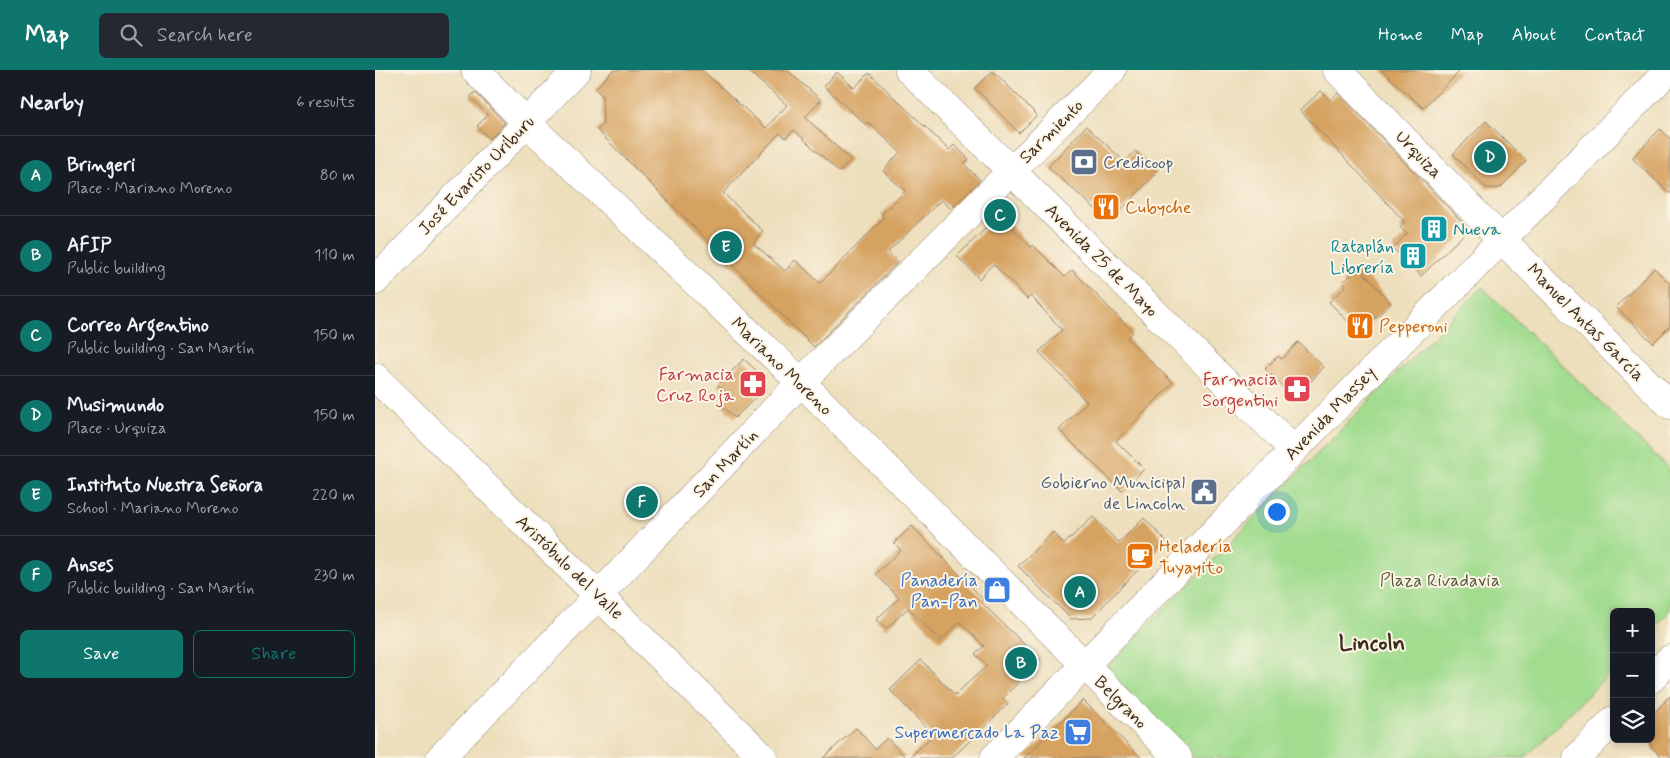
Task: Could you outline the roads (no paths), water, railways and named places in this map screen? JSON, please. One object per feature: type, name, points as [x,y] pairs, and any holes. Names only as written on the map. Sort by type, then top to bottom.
[{"type":"street","name":"Mariano Moreno","points":[[475,70],[527,123],[801,382],[1085,666]]},
{"type":"street","name":"José Evaristo Uriburu","points":[[375,281],[577,70]]},
{"type":"street","name":"Avenida 25 de Mayo","points":[[909,70],[1294,450]]},
{"type":"street","name":"Sarmiento","points":[[1011,170],[1112,70]]},
{"type":"street","name":"Urquiza","points":[[1337,70],[1501,239]]},
{"type":"street","name":"Avenida Massey","points":[[994,758],[1501,239],[1669,70]]},
{"type":"street","name":"San Martín","points":[[440,758],[599,595],[801,382],[1011,170]]},
{"type":"street","name":"Manuel Antas García","points":[[1501,239],[1670,405]]},
{"type":"street","name":"Aristóbulo del Valle","points":[[375,377],[764,758]]},
{"type":"street","points":[[1655,676],[1670,659]]},
{"type":"street","name":"Belgrano","points":[[1085,666],[1177,758]]},
{"type":"street","points":[[1594,752],[1610,726]]},
{"type":"place","name":"Musimundo","points":[[1490,157]]},
{"type":"place","name":"Credicoop","points":[[1084,162]]},
{"type":"place","name":"Cubyche","points":[[1106,207]]},
{"type":"place","name":"Correo Argentino","points":[[1000,215]]},
{"type":"place","name":"Nueva","points":[[1434,229]]},
{"type":"place","name":"Instituto Nuestra Señora","points":[[726,247]]},
{"type":"place","name":"Rataplán Librería","points":[[1413,256]]},
{"type":"place","name":"Pepperoni","points":[[1360,326]]},
{"type":"place","name":"Farmacia Cruz Roja","points":[[753,384]]},
{"type":"place","name":"Farmacia Sorgentini","points":[[1297,389]]},
{"type":"place","name":"Gobierno Municipal de Lincoln","points":[[1204,492]]},
{"type":"place","name":"Anses","points":[[642,502]]},
{"type":"place","name":"Heladería Tuyayito","points":[[1140,556]]},
{"type":"place","name":"Panadería Pan-Pan","points":[[997,590]]},
{"type":"place","name":"Bringeri","points":[[1080,592]]},
{"type":"place","name":"AFIP","points":[[1021,663]]},
{"type":"place","name":"Supermercado La Paz","points":[[1078,732]]},
{"type":"district","name":"Lincoln","points":[[1372,642]]},
{"type":"park label","name":"Plaza Rivadavia","points":[[1440,580]]}]
